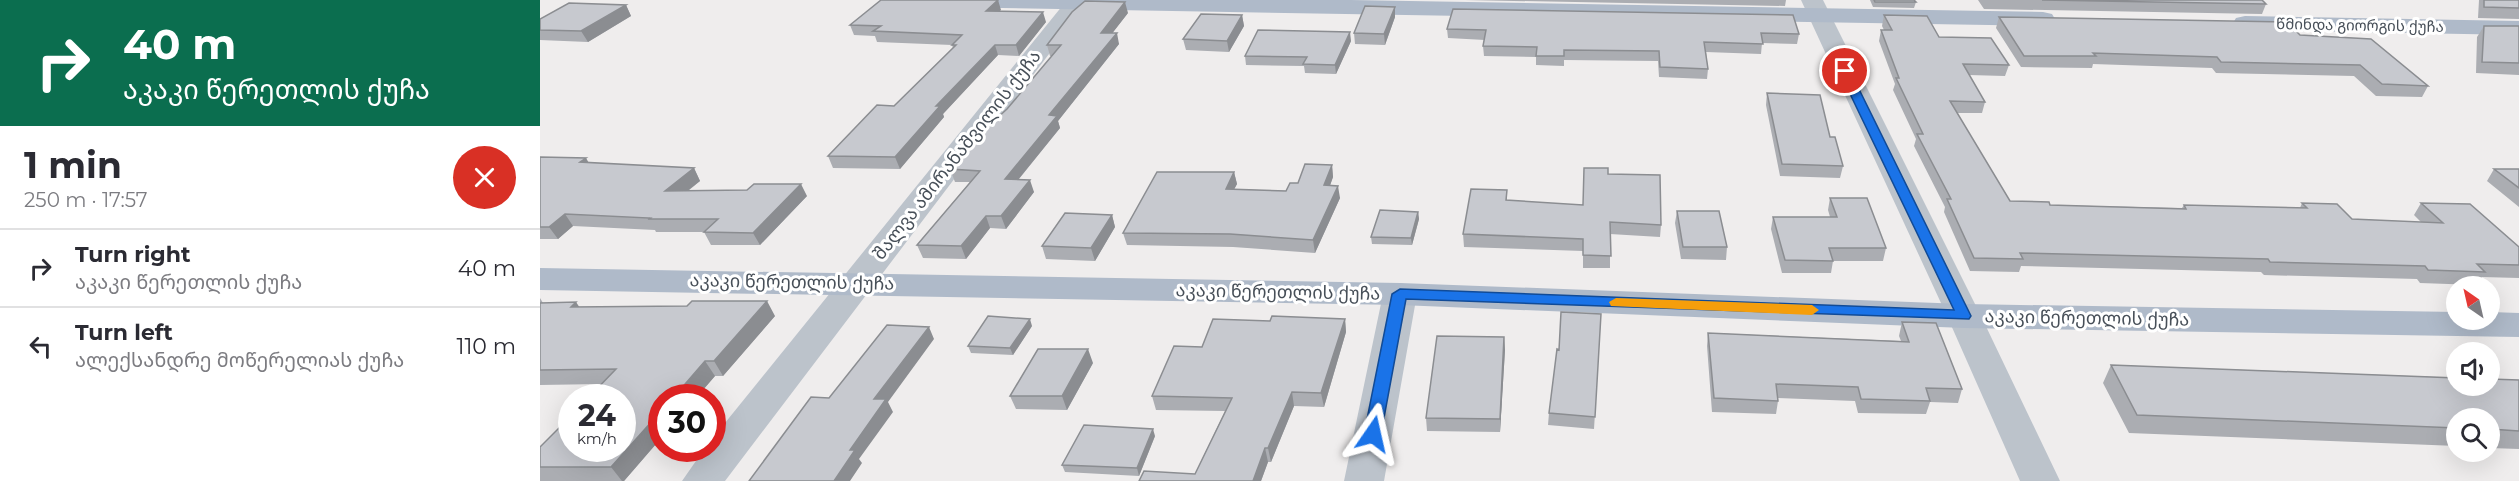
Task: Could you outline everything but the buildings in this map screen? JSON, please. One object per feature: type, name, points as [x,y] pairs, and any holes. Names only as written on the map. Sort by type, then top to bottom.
[{"type":"main road","points":[[940,0],[1815,8],[2066,20]]},
{"type":"main road","name":"წმინდა გიორგის ქუჩა","points":[[2221,22],[2519,28]]},
{"type":"main road","name":"აკაკი წერეთლის ქუჩა","points":[[540,279],[1400,294],[1964,316],[2519,325]]},
{"type":"street","name":"შალვა ამირანაშვილის ქუჩა","points":[[702,481],[1078,1]]},
{"type":"street","points":[[1815,8],[1964,316],[2040,481]]},
{"type":"street","points":[[1364,481],[1400,294]]},
{"type":"slow traffic","points":[[1616,302],[1812,310]]},
{"type":"route","points":[[1373,434],[1400,294],[1964,316],[1845,71]]}]
